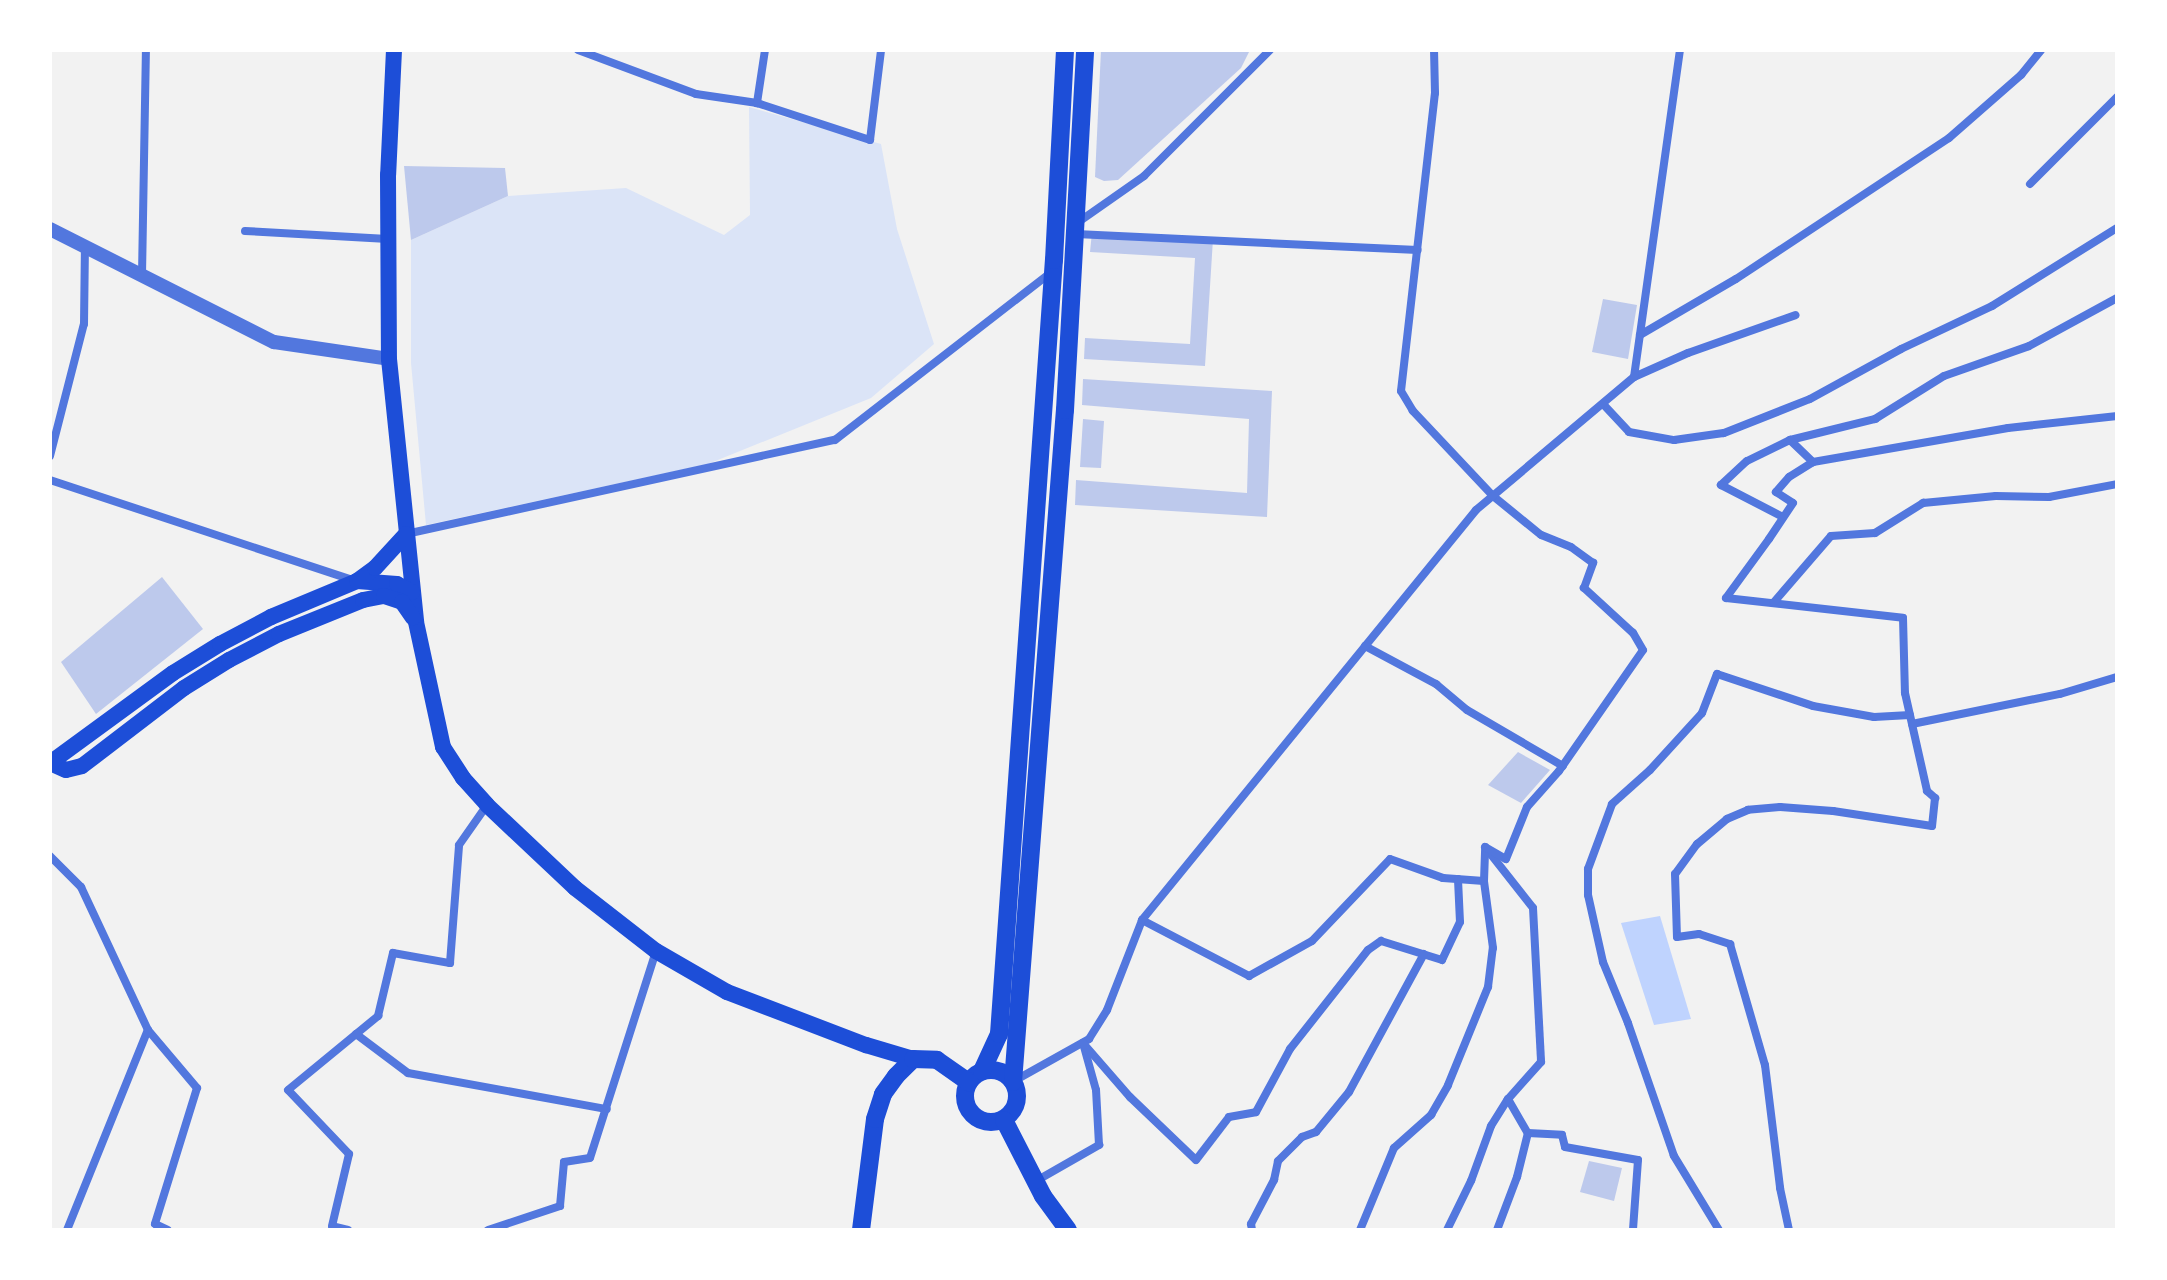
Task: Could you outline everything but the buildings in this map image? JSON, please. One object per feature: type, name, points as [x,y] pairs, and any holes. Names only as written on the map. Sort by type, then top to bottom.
[{"type":"highway","points":[[861,1230],[875,1119],[883,1094],[913,1059],[937,1060],[975,1077],[999,1071],[1013,1082],[1017,1090],[1016,1107],[1004,1120],[987,1123],[972,1114],[965,1099],[975,1077],[999,1034],[1053,271],[1065,50]]},
{"type":"highway","points":[[1013,1082],[1076,228],[1085,50]]},
{"type":"highway","points":[[1004,1120],[1035,1181],[1068,1230]]},
{"type":"main road","points":[[394,50],[388,239],[389,359],[416,622],[443,747],[487,805],[575,888],[656,951],[727,992],[866,1045],[913,1059]]},
{"type":"main road","points":[[50,763],[173,673],[220,644],[271,617],[357,581],[375,568],[406,534]]},
{"type":"main road","points":[[357,581],[397,584],[412,592]]},
{"type":"main road","points":[[50,763],[66,770],[82,766],[184,688],[229,660],[279,634],[363,600],[384,596],[402,602],[416,622]]},
{"type":"street","points":[[142,275],[146,50]]},
{"type":"street","points":[[578,50],[696,94],[757,103],[870,140],[881,50]]},
{"type":"street","points":[[757,103],[765,50]]},
{"type":"street","points":[[1076,228],[1144,176],[1270,50]]},
{"type":"street","points":[[1434,50],[1435,93],[1401,391],[1413,411],[1493,496],[1541,535],[1571,547],[1593,563],[1584,588],[1633,633],[1643,650],[1563,766],[1527,807],[1506,859],[1485,847]]},
{"type":"street","points":[[1634,377],[1680,50]]},
{"type":"street","points":[[1640,335],[1736,279],[1949,138],[2021,75],[2041,50]]},
{"type":"street","points":[[2030,184],[2117,97]]},
{"type":"street","points":[[1076,228],[1418,250]]},
{"type":"street","points":[[1603,404],[1629,432],[1674,440],[1724,433],[1810,399],[1901,349],[1992,306],[2117,228]]},
{"type":"street","points":[[50,229],[274,342],[389,359]]},
{"type":"street","points":[[245,231],[388,239]]},
{"type":"street","points":[[50,456],[84,324],[85,247]]},
{"type":"street","points":[[406,534],[835,440],[1053,271]]},
{"type":"street","points":[[1783,517],[1721,485],[1747,461],[1790,440],[1875,419],[1944,376],[2029,346],[2117,298]]},
{"type":"street","points":[[1013,1082],[1083,1043],[1107,1010],[1142,920],[1476,510],[1634,377],[1688,353],[1796,315]]},
{"type":"street","points":[[1789,1230],[1780,1188],[1765,1065],[1730,944],[1699,934],[1677,937],[1675,874],[1697,844],[1727,819],[1748,810],[1806,809],[1932,826],[1935,798],[1927,791],[1905,693],[1903,618],[1726,598],[1793,503],[1776,492],[1789,477],[1813,462],[2008,428],[2117,416]]},
{"type":"street","points":[[1790,440],[1813,462]]},
{"type":"street","points":[[50,480],[357,581]]},
{"type":"street","points":[[1774,602],[1831,536],[1875,533],[1923,503],[1996,496],[2049,497],[2117,484]]},
{"type":"street","points":[[1365,646],[1436,684],[1467,710],[1563,766]]},
{"type":"street","points":[[1719,1230],[1674,1156],[1628,1023],[1603,962],[1588,895],[1588,869],[1612,804],[1650,770],[1702,713],[1717,674],[1813,706],[1911,720],[2060,694],[2117,677]]},
{"type":"street","points":[[348,1230],[332,1226],[349,1154],[288,1090],[378,1016],[393,953],[450,963],[459,845],[487,805]]},
{"type":"street","points":[[1360,1230],[1394,1148],[1431,1115],[1448,1085],[1488,987],[1493,948],[1484,881],[1485,847]]},
{"type":"street","points":[[1447,1230],[1471,1181],[1491,1126],[1508,1099],[1541,1062],[1533,908],[1485,847]]},
{"type":"street","points":[[50,856],[81,887],[148,1030],[197,1088],[155,1224],[168,1230]]},
{"type":"street","points":[[1142,920],[1249,976],[1312,941],[1390,859],[1443,878],[1484,881]]},
{"type":"street","points":[[1083,1043],[1130,1097],[1196,1160],[1229,1117],[1256,1112],[1290,1049],[1368,950],[1381,941],[1442,960],[1460,922],[1458,879]]},
{"type":"street","points":[[488,1230],[560,1206],[564,1162],[590,1158],[656,951]]},
{"type":"street","points":[[1252,1230],[1251,1224],[1274,1180],[1278,1161],[1302,1137],[1316,1132],[1349,1092],[1424,954]]},
{"type":"street","points":[[67,1230],[148,1030]]},
{"type":"street","points":[[356,1034],[408,1073],[607,1109]]},
{"type":"street","points":[[1035,1181],[1099,1145],[1096,1090],[1083,1043]]},
{"type":"street","points":[[1497,1230],[1517,1177],[1528,1133],[1508,1099]]},
{"type":"street","points":[[1528,1133],[1562,1135],[1565,1147],[1638,1160],[1633,1230]]},
{"type":"shaded area","points":[[749,107],[881,144],[897,229],[934,344],[871,398],[708,464],[426,525],[411,363],[411,240],[508,196],[626,188],[724,235],[750,215]]},
{"type":"water","points":[[1660,916],[1691,1019],[1654,1025],[1621,923]]}]
